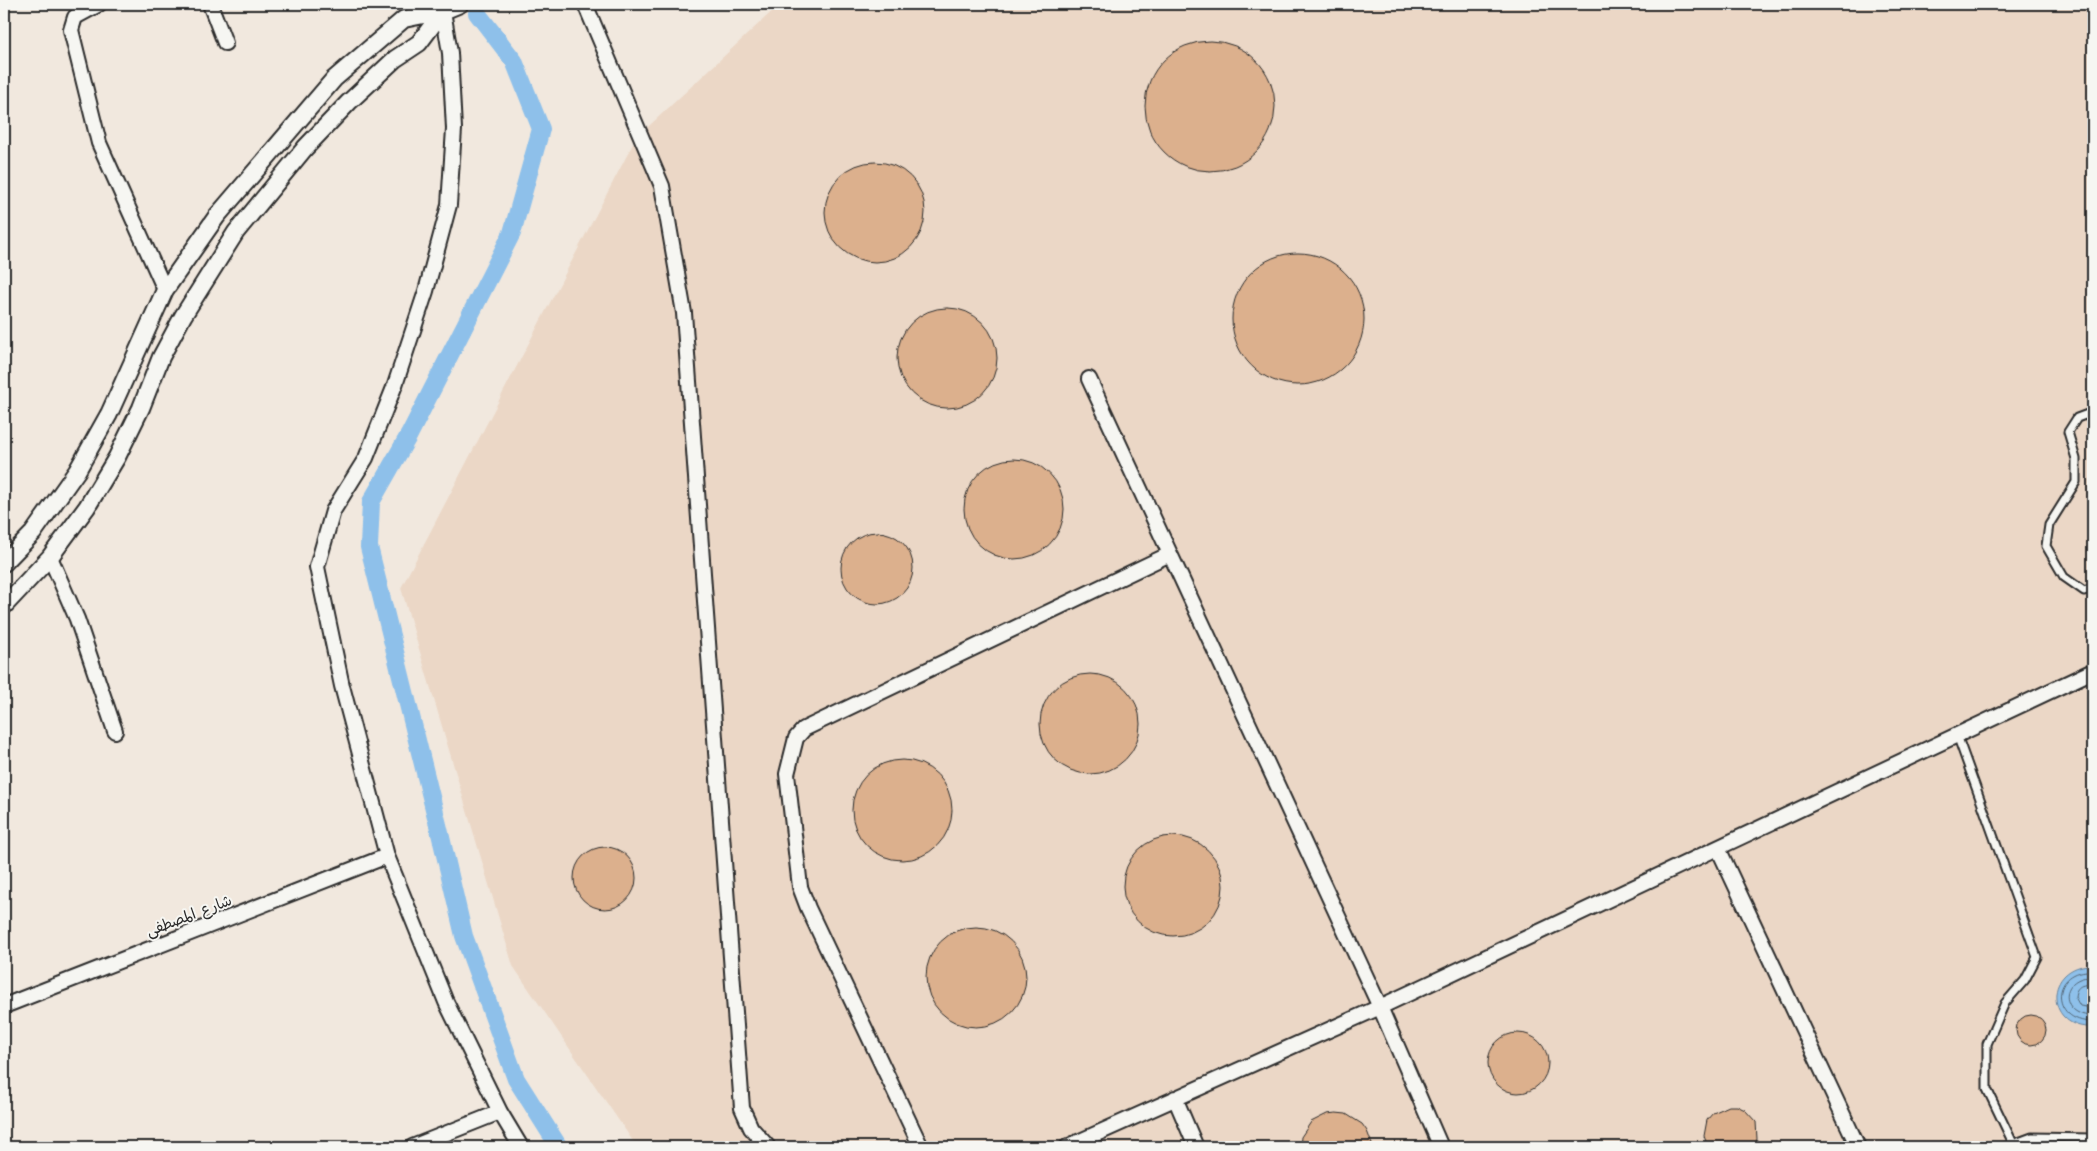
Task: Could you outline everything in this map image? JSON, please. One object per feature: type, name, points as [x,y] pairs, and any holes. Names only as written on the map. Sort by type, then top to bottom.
[{"type":"street","points":[[99,4],[75,17],[70,30],[99,143],[164,290]]},
{"type":"street","points":[[210,4],[225,44]]},
{"type":"street","points":[[4,564],[33,533],[77,471],[109,414],[164,290],[217,216],[334,79],[404,19],[443,11],[460,4]]},
{"type":"street","points":[[585,4],[662,186],[684,313],[742,1108],[751,1128],[768,1147]]},
{"type":"street","points":[[4,606],[50,557],[87,507],[117,457],[141,408],[161,357],[205,280],[236,232],[305,148],[355,96],[395,59],[419,43],[443,11]]},
{"type":"street","points":[[443,11],[450,52],[454,129],[449,205],[426,291],[395,384],[366,458],[333,511],[317,568],[342,686],[387,856],[446,1002],[500,1112],[521,1147]]},
{"type":"street","points":[[217,216],[236,232]]},
{"type":"street","points":[[1089,379],[1380,1007],[1442,1147]]},
{"type":"street","points":[[921,1147],[800,888],[787,774],[790,754],[796,738],[804,729],[1170,554]]},
{"type":"street","points":[[50,557],[77,619],[115,730]]},
{"type":"street","points":[[1067,1147],[1380,1007],[2093,671]]},
{"type":"street","points":[[1718,848],[1858,1147]]},
{"type":"street","name":"شارع المصطفى","points":[[4,1006],[387,856]]},
{"type":"street","points":[[1175,1098],[1196,1147]]},
{"type":"street","points":[[412,1147],[500,1112]]},
{"type":"lane","points":[[2093,412],[2077,418],[2068,432],[2076,459],[2076,482],[2049,525],[2046,546],[2064,577],[2084,591],[2093,588]]},
{"type":"lane","points":[[1958,735],[2037,957],[2025,980],[2005,1003],[1987,1044],[1988,1090],[2013,1143]]},
{"type":"lane","points":[[2005,1147],[2032,1137],[2093,1138]]},
{"type":"shaded area","points":[[780,4],[2093,4],[2093,1147],[637,1147],[513,966],[401,588],[636,138]]},
{"type":"water","points":[[2088,965],[2093,966],[2093,1027],[2078,1025],[2066,1019],[2059,1010],[2056,999],[2057,988],[2063,977],[2073,969]]},
{"type":"building","points":[[1210,41],[1223,42],[1235,46],[1256,60],[1270,81],[1274,93],[1274,119],[1270,131],[1256,152],[1235,166],[1223,170],[1210,171],[1197,170],[1185,166],[1164,152],[1150,131],[1146,119],[1145,106],[1146,93],[1150,81],[1164,60],[1185,46],[1197,42]]},
{"type":"building","points":[[875,162],[894,166],[910,177],[921,193],[925,212],[921,231],[910,247],[894,258],[875,262],[856,258],[840,247],[829,231],[825,212],[829,193],[840,177],[856,166]]},
{"type":"building","points":[[1298,253],[1311,254],[1323,258],[1345,272],[1359,294],[1363,306],[1363,332],[1359,344],[1345,366],[1323,380],[1311,384],[1298,385],[1285,384],[1273,380],[1251,366],[1237,344],[1233,332],[1232,319],[1233,306],[1237,294],[1251,272],[1273,258],[1285,254]]},
{"type":"building","points":[[947,308],[966,312],[982,323],[993,339],[997,358],[993,377],[982,393],[966,404],[947,408],[928,404],[912,393],[901,377],[897,358],[901,339],[912,323],[928,312]]},
{"type":"building","points":[[1014,459],[1033,463],[1049,474],[1060,490],[1064,509],[1060,528],[1049,544],[1033,555],[1014,559],[995,555],[979,544],[968,528],[964,509],[968,490],[979,474],[995,463]]},
{"type":"building","points":[[877,532],[897,538],[907,548],[913,568],[907,588],[897,598],[877,604],[857,598],[847,588],[841,568],[847,548],[857,538]]},
{"type":"building","points":[[1090,674],[1109,678],[1125,689],[1136,705],[1140,724],[1136,743],[1125,759],[1109,770],[1090,774],[1071,770],[1055,759],[1044,743],[1040,724],[1044,705],[1055,689],[1071,678]]},
{"type":"building","points":[[902,760],[921,764],[937,775],[948,791],[952,810],[948,829],[937,845],[921,856],[902,860],[883,856],[867,845],[856,829],[852,810],[856,791],[867,775],[883,764]]},
{"type":"building","points":[[1173,836],[1192,840],[1208,851],[1219,867],[1223,886],[1219,905],[1208,921],[1192,932],[1173,936],[1154,932],[1138,921],[1127,905],[1123,886],[1127,867],[1138,851],[1154,840]]},
{"type":"building","points":[[605,847],[617,850],[627,856],[633,866],[636,878],[633,890],[627,900],[617,906],[605,909],[593,906],[583,900],[577,890],[574,878],[577,866],[583,856],[593,850]]},
{"type":"building","points":[[976,927],[995,931],[1011,942],[1022,958],[1026,977],[1022,996],[1011,1012],[995,1023],[976,1027],[957,1023],[941,1012],[930,996],[926,977],[930,958],[941,942],[957,931]]},
{"type":"building","points":[[2031,1015],[2042,1019],[2046,1030],[2042,1041],[2031,1045],[2020,1041],[2016,1030],[2020,1019]]},
{"type":"building","points":[[1518,1033],[1534,1038],[1539,1042],[1543,1047],[1548,1063],[1543,1079],[1539,1084],[1534,1088],[1518,1093],[1502,1088],[1497,1084],[1493,1079],[1488,1063],[1493,1047],[1497,1042],[1502,1038]]},
{"type":"building","points":[[1729,1106],[1737,1106],[1745,1110],[1756,1122],[1757,1139],[1754,1147],[1708,1147],[1704,1136],[1707,1120],[1713,1113]]},
{"type":"building","points":[[1327,1114],[1346,1114],[1362,1124],[1373,1147],[1300,1147],[1301,1137],[1311,1122]]},
{"type":"waterway","points":[[477,13],[514,61],[541,129],[512,233],[409,435],[371,502],[369,547],[464,936],[516,1079],[559,1147]]}]
